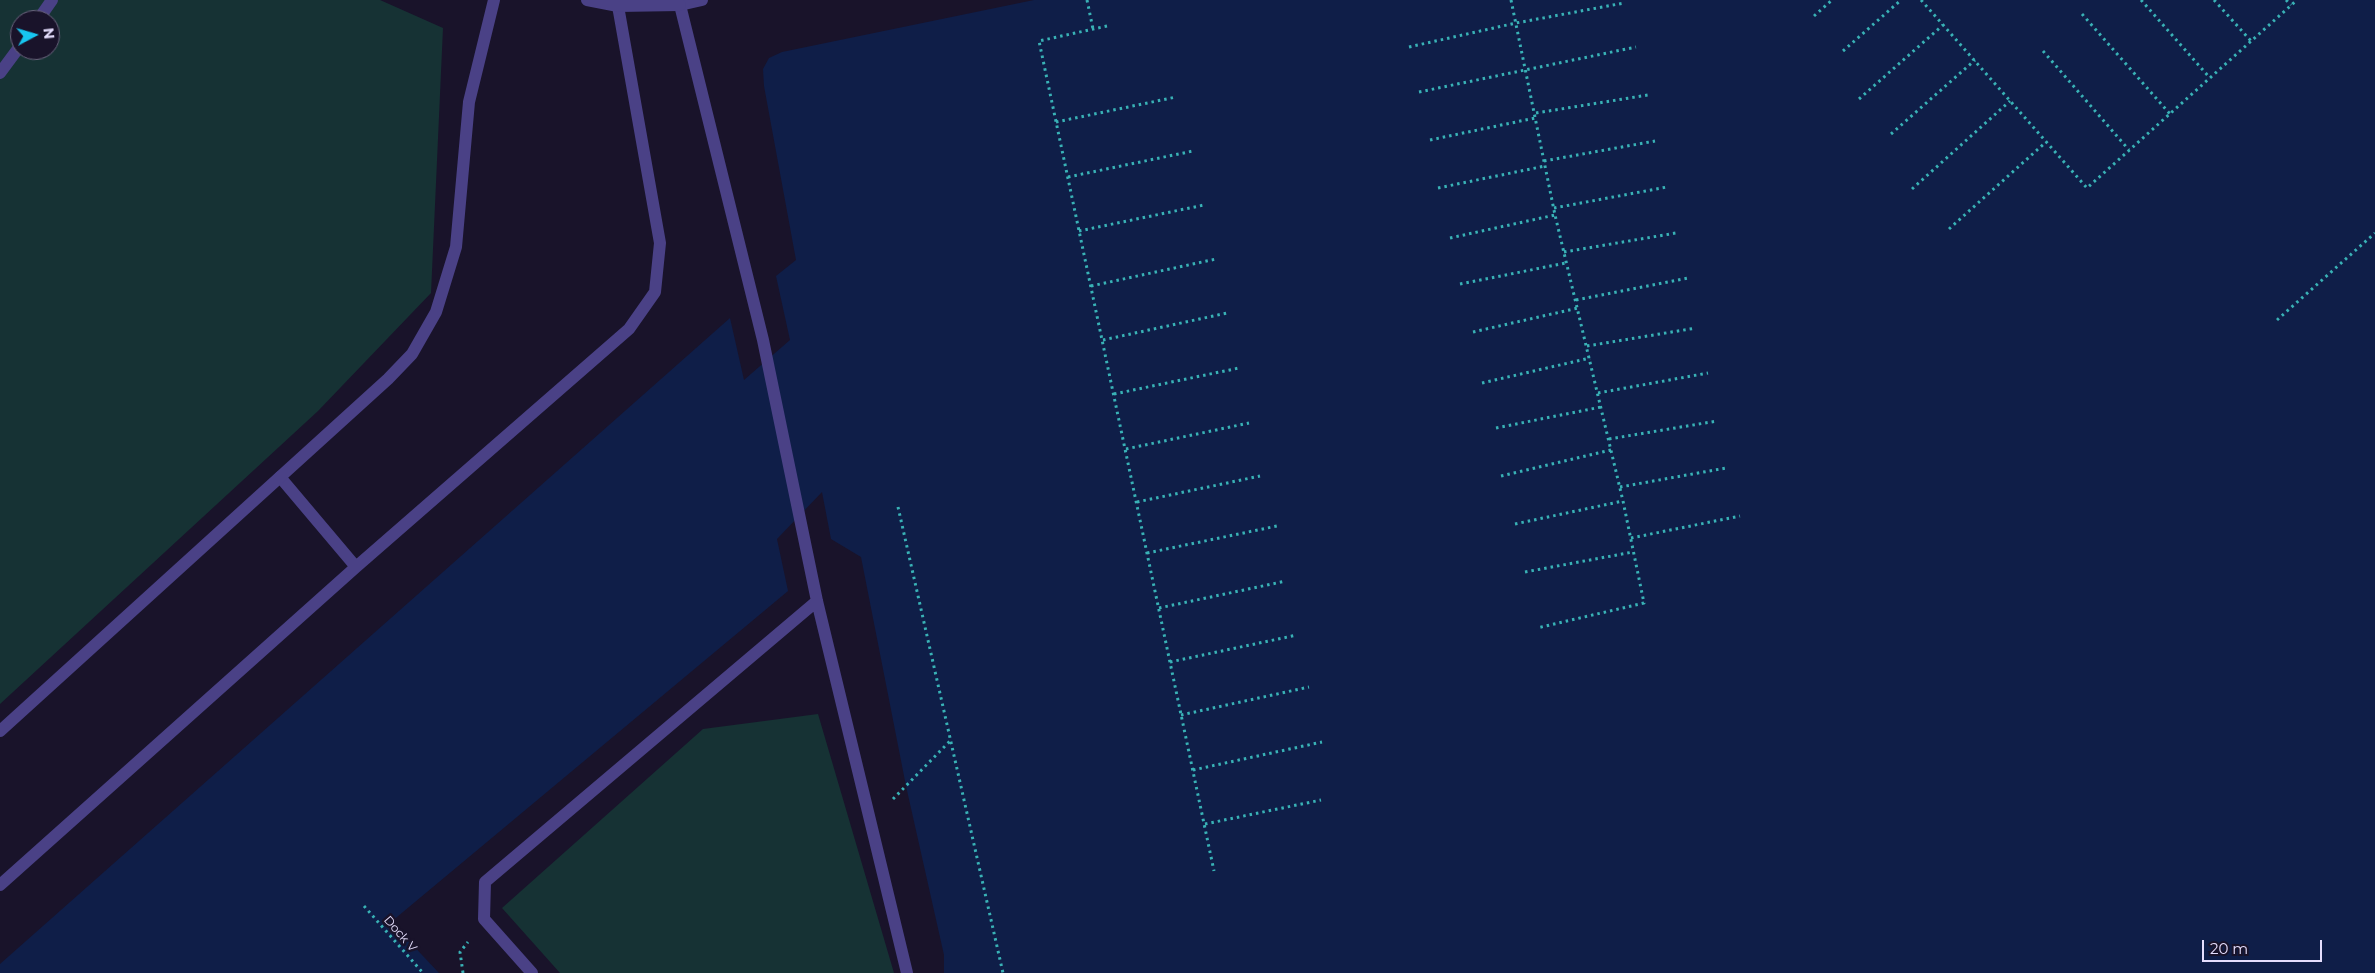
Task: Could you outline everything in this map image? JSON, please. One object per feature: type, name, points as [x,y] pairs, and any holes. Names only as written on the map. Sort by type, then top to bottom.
[{"type":"street","points":[[0,731],[388,379],[412,354],[436,312],[456,247],[469,102],[494,0]]},
{"type":"street","points":[[587,0],[618,6],[680,5],[702,0]]},
{"type":"street","points":[[680,5],[767,360],[817,601],[907,973]]},
{"type":"street","points":[[0,885],[356,568],[629,329],[654,292],[660,243],[618,6]]},
{"type":"street","points":[[0,73],[10,60]]},
{"type":"street","points":[[280,477],[356,568]]},
{"type":"street","points":[[532,973],[484,919],[485,882],[817,601]]},
{"type":"path","points":[[1087,0],[1093,29]]},
{"type":"path","points":[[1511,0],[1536,113],[1544,166],[1620,487],[1644,603],[1537,628]]},
{"type":"path","points":[[1814,16],[1832,0]]},
{"type":"path","points":[[1844,51],[1901,0]]},
{"type":"path","points":[[1921,0],[2086,188],[2297,0]]},
{"type":"path","points":[[2141,0],[2210,78]]},
{"type":"path","points":[[2214,0],[2251,41]]},
{"type":"path","points":[[2286,0],[2291,6]]},
{"type":"path","points":[[1409,47],[1516,23],[1624,3]]},
{"type":"path","points":[[2082,14],[2170,114]]},
{"type":"path","points":[[1859,99],[1943,25]]},
{"type":"path","points":[[1107,26],[1039,41],[1214,870]]},
{"type":"path","points":[[1419,92],[1526,68],[1636,47]]},
{"type":"path","points":[[2043,51],[2130,150]]},
{"type":"path","points":[[1891,134],[1975,60]]},
{"type":"path","points":[[1536,113],[1648,95]]},
{"type":"path","points":[[1056,122],[1176,96]]},
{"type":"path","points":[[1912,188],[2010,101]]},
{"type":"path","points":[[1430,140],[1536,118]]},
{"type":"path","points":[[1544,162],[1654,141]]},
{"type":"path","points":[[1949,229],[2046,142]]},
{"type":"path","points":[[1068,177],[1193,151]]},
{"type":"path","points":[[1438,188],[1544,166]]},
{"type":"path","points":[[1554,208],[1667,187]]},
{"type":"path","points":[[1079,231],[1204,205]]},
{"type":"path","points":[[1450,238],[1555,215]]},
{"type":"path","points":[[1564,252],[1676,233]]},
{"type":"path","points":[[2278,320],[2375,233]]},
{"type":"path","points":[[1091,286],[1216,259]]},
{"type":"path","points":[[1460,284],[1566,263]]},
{"type":"path","points":[[1576,300],[1688,278]]},
{"type":"path","points":[[1473,332],[1578,308]]},
{"type":"path","points":[[1103,340],[1227,313]]},
{"type":"path","points":[[1587,346],[1696,328]]},
{"type":"path","points":[[1482,383],[1590,358]]},
{"type":"path","points":[[1114,394],[1239,368]]},
{"type":"path","points":[[1598,394],[1708,373]]},
{"type":"path","points":[[1496,428],[1601,407]]},
{"type":"path","points":[[1609,440],[1717,421]]},
{"type":"path","points":[[1126,449],[1249,423]]},
{"type":"path","points":[[1501,476],[1611,450]]},
{"type":"path","points":[[1620,487],[1726,468]]},
{"type":"path","points":[[1137,502],[1260,476]]},
{"type":"path","points":[[1515,524],[1623,501]]},
{"type":"path","points":[[898,507],[952,739],[1003,973]]},
{"type":"path","points":[[1631,538],[1740,516]]},
{"type":"path","points":[[1147,553],[1277,526]]},
{"type":"path","points":[[1525,572],[1633,552]]},
{"type":"path","points":[[1159,608],[1286,581]]},
{"type":"path","points":[[1170,662],[1297,635]]},
{"type":"path","points":[[1181,715],[1309,688]]},
{"type":"path","points":[[906,786],[952,739]]},
{"type":"path","points":[[1193,770],[1322,742]]},
{"type":"path","points":[[1205,824],[1322,800]]},
{"type":"path","name":"Dock V","points":[[364,906],[423,973]]},
{"type":"green space","points":[[0,0],[380,0],[443,28],[431,293],[318,411],[0,704]]},
{"type":"green space","points":[[818,714],[894,973],[560,973],[502,908],[703,729]]},
{"type":"water","points":[[1034,0],[2375,0],[2375,973],[944,973],[944,955],[906,786],[861,557],[831,539],[822,492],[777,539],[788,591],[391,922],[439,973],[0,973],[0,964],[730,318],[744,380],[790,340],[776,276],[796,260],[764,86],[763,69],[769,58],[782,52]]}]
